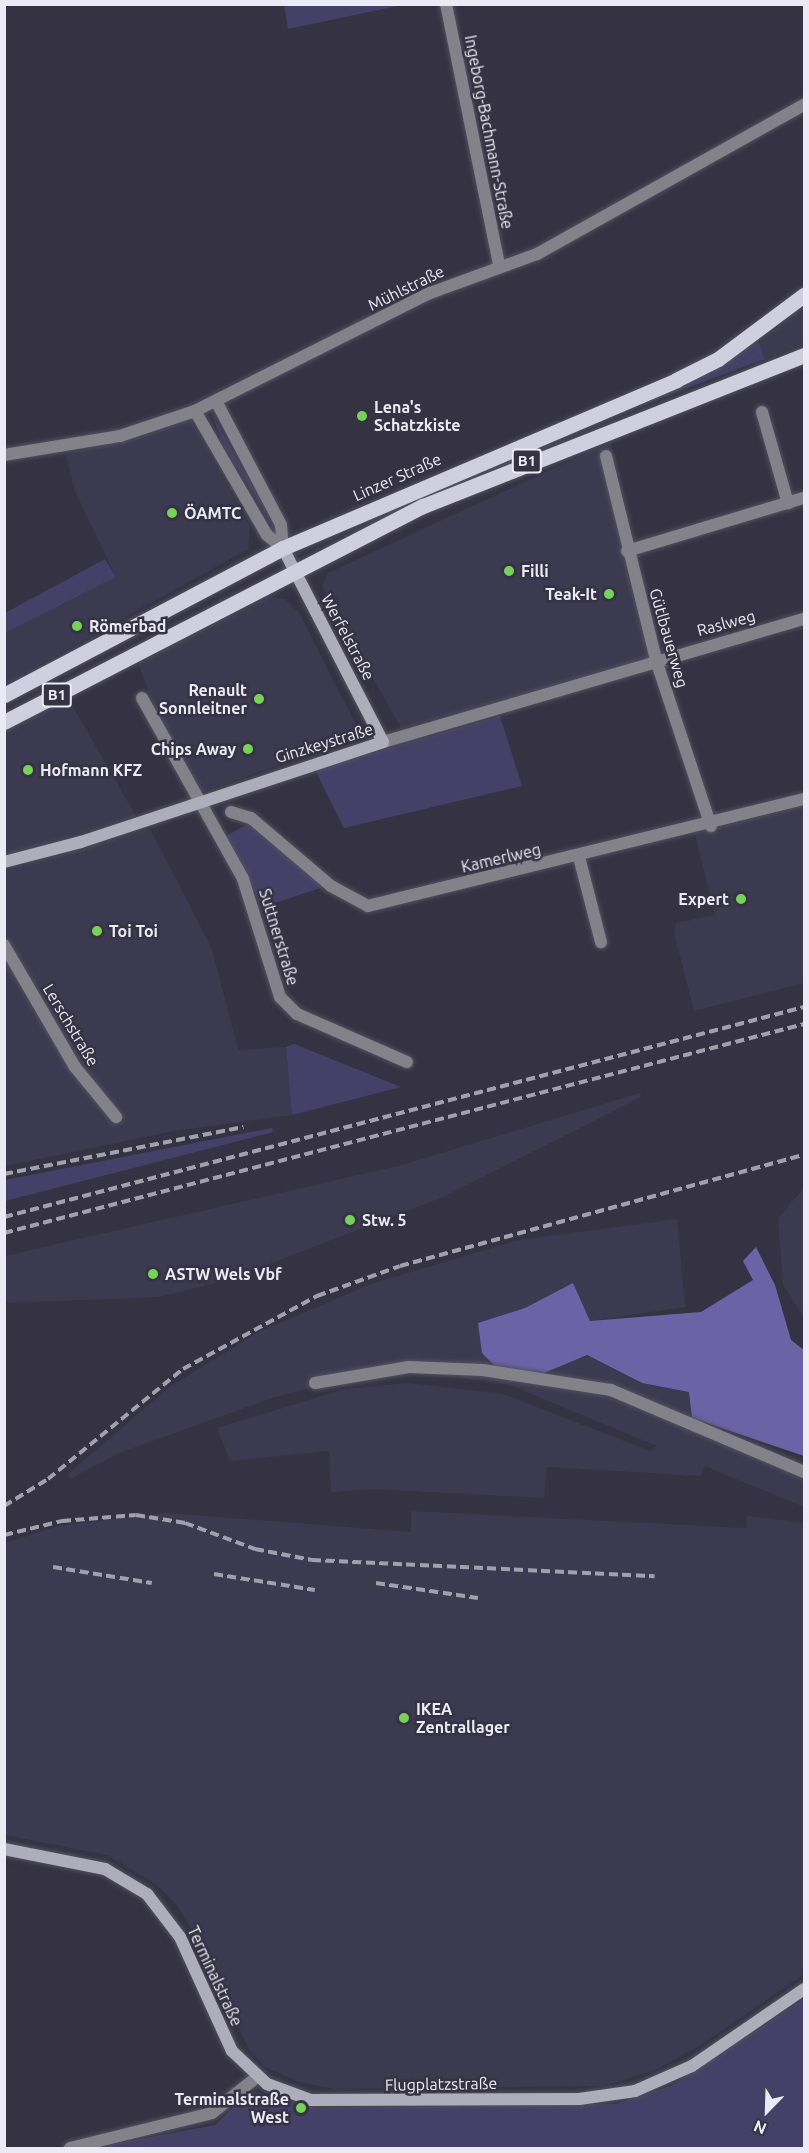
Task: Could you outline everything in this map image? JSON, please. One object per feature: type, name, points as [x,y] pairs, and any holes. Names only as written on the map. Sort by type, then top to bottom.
[{"type":"main road","name":"Linzer Straße","points":[[4,695],[283,548],[676,380],[718,359],[804,295]]},
{"type":"main road","name":"B1","points":[[4,722],[293,568],[515,465],[804,355]]},
{"type":"street","name":"Ingeborg-Bachmann-Straße","points":[[446,4],[499,265]]},
{"type":"street","name":"Mühlstraße","points":[[4,455],[120,436],[195,411],[430,293],[499,265],[537,254],[804,105]]},
{"type":"street","name":"Werfelstraße","points":[[216,401],[281,525],[283,548],[382,742]]},
{"type":"street","name":"Werfelstraße","points":[[195,411],[267,535],[283,548]]},
{"type":"street","points":[[762,412],[788,503]]},
{"type":"street","name":"Gütlbauerweg","points":[[606,456],[627,551],[656,660],[711,825]]},
{"type":"street","points":[[627,551],[804,498]]},
{"type":"street","name":"Raslweg","points":[[656,660],[804,619]]},
{"type":"street","name":"Ginzkeystraße","points":[[4,862],[81,843],[199,801],[382,742],[656,660]]},
{"type":"street","name":"Suttnerstraße","points":[[142,698],[254,904],[280,997],[297,1014],[407,1062]]},
{"type":"street","name":"Kamerlweg","points":[[231,812],[251,818],[331,886],[368,906],[711,825],[804,799]]},
{"type":"street","points":[[579,857],[601,942]]},
{"type":"street","name":"Lerschstraße","points":[[4,945],[75,1067],[116,1117]]},
{"type":"street","points":[[315,1383],[409,1367],[483,1370],[611,1390],[804,1472]]},
{"type":"street","name":"Terminalstraße","points":[[4,1849],[105,1869],[147,1894],[180,1937],[232,2051],[257,2077]]},
{"type":"street","name":"Flugplatzstraße","points":[[257,2077],[283,2092],[323,2102],[607,2097],[663,2081],[692,2066],[804,1989]]},
{"type":"street","points":[[70,2148],[212,2113],[257,2077]]},
{"type":"shaded area","points":[[284,4],[402,4],[402,5],[288,29]]},
{"type":"shaded area","points":[[804,306],[804,344],[765,359],[759,342]]},
{"type":"shaded area","points":[[759,342],[765,359],[602,420],[669,393]]},
{"type":"shaded area","points":[[211,413],[260,499],[276,530],[226,450]]},
{"type":"shaded area","points":[[190,419],[250,527],[248,549],[5,684],[5,633],[116,577],[74,489],[66,454],[138,438]]},
{"type":"shaded area","points":[[611,442],[631,553],[663,655],[401,728],[322,586],[328,573]]},
{"type":"shaded area","points":[[105,559],[116,577],[5,633],[5,613]]},
{"type":"shaded area","points":[[269,597],[285,599],[299,613],[362,736],[202,792],[157,713],[138,663]]},
{"type":"shaded area","points":[[68,698],[136,816],[5,855],[5,728]]},
{"type":"shaded area","points":[[500,716],[522,786],[344,828],[315,770]]},
{"type":"shaded area","points":[[804,805],[804,983],[694,1011],[674,933],[676,923],[715,915],[695,834]]},
{"type":"shaded area","points":[[250,823],[323,887],[263,907],[226,836]]},
{"type":"shaded area","points":[[150,829],[212,949],[238,1050],[286,1047],[292,1115],[173,1131],[5,1166],[4,872]]},
{"type":"shaded area","points":[[294,1044],[401,1087],[292,1115],[286,1047]]},
{"type":"shaded area","points":[[640,1093],[641,1097],[443,1197],[227,1280],[159,1297],[5,1303],[5,1256],[402,1165]]},
{"type":"shaded area","points":[[272,1128],[273,1132],[5,1201],[5,1180]]},
{"type":"shaded area","points":[[804,1188],[804,1317],[783,1285],[778,1218]]},
{"type":"shaded area","points":[[677,1219],[685,1307],[590,1321],[573,1283],[525,1308],[478,1323],[537,1376],[586,1355],[641,1383],[690,1392],[692,1418],[804,1468],[804,1507],[705,1466],[700,1476],[547,1467],[544,1498],[375,1489],[331,1492],[329,1451],[230,1461],[217,1428],[344,1389],[408,1383],[503,1394],[650,1451],[657,1446],[510,1385],[429,1373],[366,1374],[275,1397],[119,1453],[70,1479],[68,1474],[171,1386],[259,1332],[371,1284],[519,1240]]},
{"type":"shaded area","points":[[756,1247],[775,1285],[791,1340],[804,1350],[804,1456],[692,1418],[689,1392],[642,1383],[587,1355],[537,1376],[496,1367],[482,1353],[478,1323],[525,1308],[573,1283],[590,1321],[701,1312],[753,1280],[743,1261]]},
{"type":"shaded area","points":[[411,1511],[746,1528],[747,1516],[804,1523],[804,1974],[701,2045],[653,2071],[604,2086],[334,2089],[299,2082],[265,2067],[250,2051],[195,1936],[177,1905],[157,1885],[107,1855],[5,1835],[5,1543],[59,1526],[165,1513],[411,1532]]},
{"type":"shaded area","points":[[804,1999],[804,2148],[93,2148],[215,2125],[250,2091],[317,2108],[617,2104],[673,2085]]},
{"type":"railway","points":[[4,1217],[804,1007]]},
{"type":"railway","points":[[4,1233],[804,1024]]},
{"type":"railway","points":[[4,1174],[243,1127]]},
{"type":"railway","points":[[4,1506],[48,1479],[183,1369],[317,1296],[400,1266],[804,1155]]},
{"type":"railway","points":[[4,1535],[62,1521],[136,1515],[185,1523],[255,1549],[312,1560],[655,1576]]},
{"type":"railway","points":[[53,1567],[152,1583]]},
{"type":"railway","points":[[214,1574],[315,1590]]},
{"type":"railway","points":[[376,1583],[478,1598]]},
{"type":"place","name":"Lena's Schatzkiste","points":[[362,416]]},
{"type":"place","name":"ÖAMTC","points":[[172,513]]},
{"type":"place","name":"Filli","points":[[509,571]]},
{"type":"place","name":"Teak-It","points":[[609,594]]},
{"type":"place","name":"Römerbad","points":[[77,626]]},
{"type":"place","name":"Renault Sonnleitner","points":[[259,699]]},
{"type":"place","name":"Chips Away","points":[[248,749]]},
{"type":"place","name":"Hofmann KFZ","points":[[28,770]]},
{"type":"place","name":"Expert","points":[[741,899]]},
{"type":"place","name":"Toi Toi","points":[[97,931]]},
{"type":"place","name":"Stw. 5","points":[[350,1220]]},
{"type":"place","name":"ASTW Wels Vbf","points":[[153,1274]]},
{"type":"place","name":"IKEA Zentrallager","points":[[404,1718]]},
{"type":"place","name":"Terminalstraße West","points":[[301,2108]]}]
